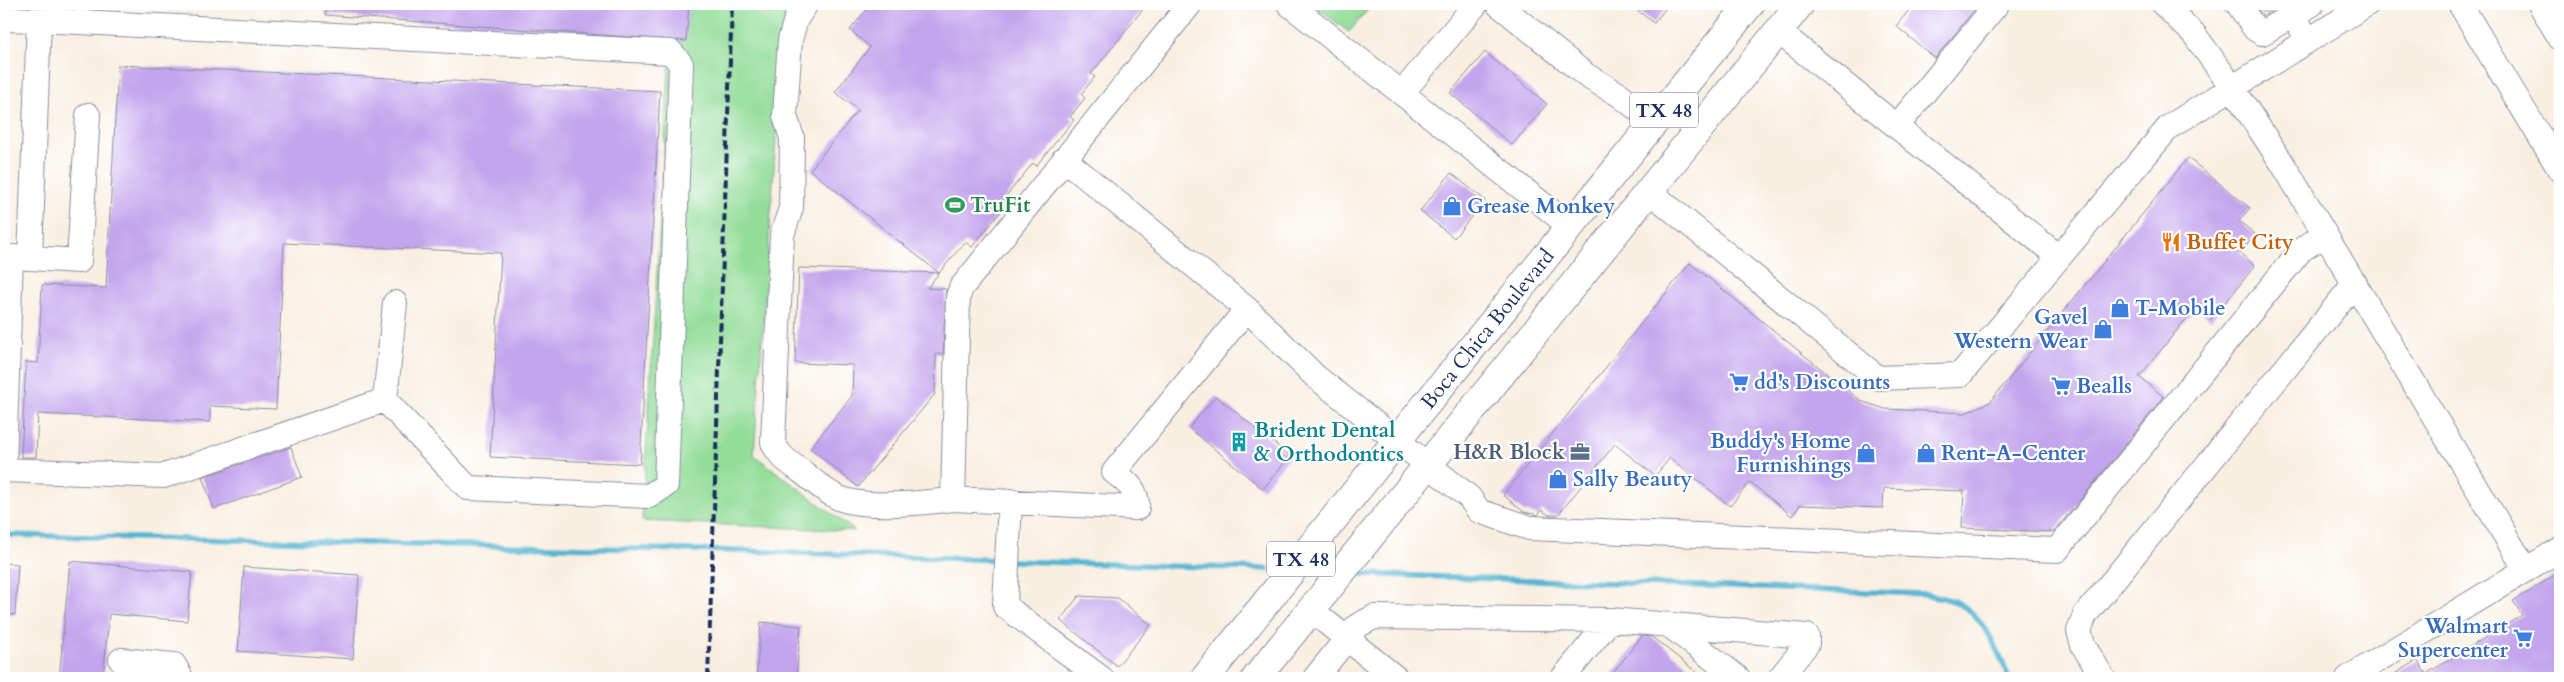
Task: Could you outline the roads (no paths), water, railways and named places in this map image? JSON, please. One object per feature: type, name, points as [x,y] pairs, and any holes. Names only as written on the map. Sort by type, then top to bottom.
[{"type":"main road","name":"Boca Chica Boulevard","points":[[1204,678],[1750,4]]},
{"type":"main road","name":"Boca Chica Boulevard","points":[[1256,678],[1800,4]]},
{"type":"street","points":[[806,4],[796,19],[790,40],[785,116],[792,138],[791,208],[782,235],[774,442],[782,457],[840,498],[864,502],[925,503],[953,499],[1137,508],[1136,494],[1133,488],[1114,472],[1247,309]]},
{"type":"street","points":[[953,499],[958,297],[961,288],[1190,4]]},
{"type":"street","points":[[1289,4],[1570,226]]},
{"type":"street","points":[[1402,93],[1476,4]]},
{"type":"street","points":[[1498,4],[1587,76],[1620,95],[1654,122]]},
{"type":"street","points":[[1897,126],[1997,4]]},
{"type":"street","points":[[2163,4],[2194,34],[2232,87],[2356,283],[2526,570]]},
{"type":"street","points":[[2238,4],[2254,29],[2262,33],[2296,8],[2308,40]]},
{"type":"street","points":[[1649,190],[1878,378],[1960,375],[2169,127],[2367,4]]},
{"type":"street","points":[[2460,4],[2560,170]]},
{"type":"street","points":[[2540,4],[2560,38]]},
{"type":"street","points":[[4,19],[671,52],[681,64],[666,485],[649,496],[468,488],[385,400],[395,303]]},
{"type":"street","points":[[30,258],[40,20]]},
{"type":"street","points":[[1778,31],[2059,257]]},
{"type":"street","points":[[4,462],[11,257],[79,261],[88,115]]},
{"type":"street","points":[[1064,159],[1247,309],[1310,372],[1469,497],[1479,511],[1528,528],[2057,550],[2301,250],[2326,234]]},
{"type":"street","points":[[2103,678],[2083,645],[2079,631],[2085,616],[2356,283]]},
{"type":"street","points":[[4,470],[164,476],[385,400]]},
{"type":"street","points":[[1010,502],[1005,606],[1101,678]]},
{"type":"street","points":[[2348,678],[2560,549]]},
{"type":"street","points":[[1311,610],[1396,678]]},
{"type":"street","points":[[1315,678],[1358,626],[1374,617],[1610,620],[1807,636],[1809,640],[1807,644],[1780,678]]},
{"type":"street","points":[[1563,678],[1610,620]]},
{"type":"street","points":[[1669,625],[1738,678]]},
{"type":"street","points":[[121,660],[158,671],[174,665],[181,678]]},
{"type":"waterway","points":[[4,535],[740,551],[1002,560]]},
{"type":"waterway","points":[[1012,561],[1267,569]]},
{"type":"waterway","points":[[1363,574],[1925,594],[1956,602],[1975,616],[1989,635],[2009,678]]},
{"type":"tunnel","points":[[2274,4],[2278,10]]},
{"type":"railway","points":[[708,678],[732,4]]},
{"type":"place","name":"TruFit","points":[[955,205]]},
{"type":"place","name":"Grease Monkey","points":[[1452,206]]},
{"type":"place","name":"Buffet City","points":[[2171,242]]},
{"type":"place","name":"T-Mobile","points":[[2120,308]]},
{"type":"place","name":"Gavel Western Wear","points":[[2103,329]]},
{"type":"place","name":"dd's Discounts","points":[[1739,382]]},
{"type":"place","name":"Bealls","points":[[2061,386]]},
{"type":"place","name":"Brident Dental & Orthodontics","points":[[1239,442]]},
{"type":"place","name":"H&R Block","points":[[1580,452]]},
{"type":"place","name":"Buddy's Home Furnishings","points":[[1866,453]]},
{"type":"place","name":"Rent-A-Center","points":[[1926,453]]},
{"type":"place","name":"Sally Beauty","points":[[1558,479]]},
{"type":"place","name":"Walmart Supercenter","points":[[2523,638]]}]
